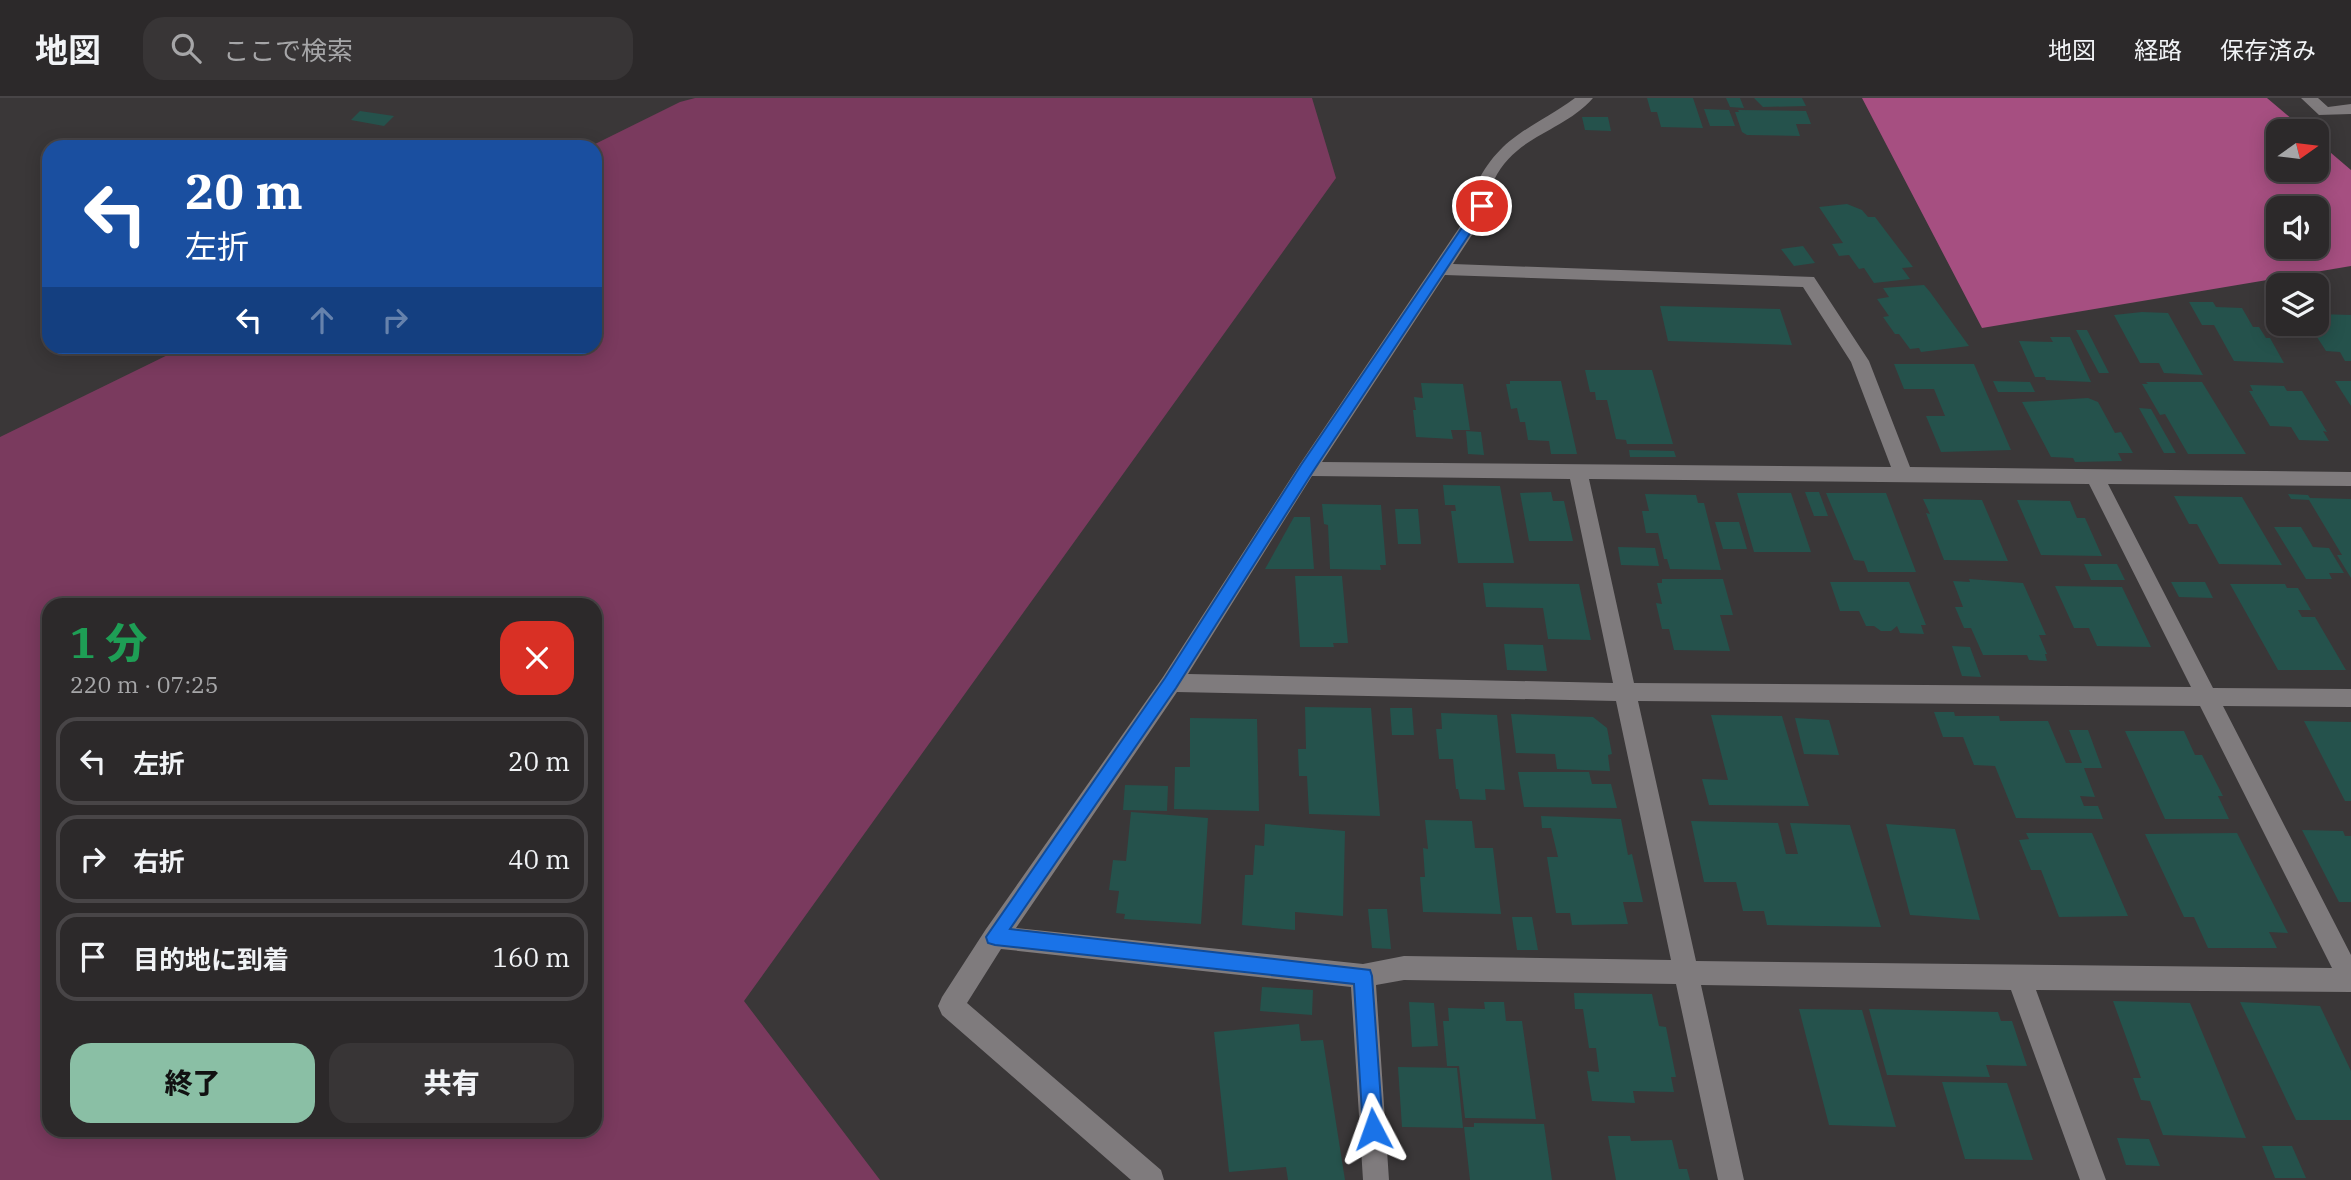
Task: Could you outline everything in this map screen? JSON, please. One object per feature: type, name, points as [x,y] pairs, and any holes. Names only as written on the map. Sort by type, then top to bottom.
[{"type":"street","points":[[1151,1180],[951,1006],[995,937],[1171,683],[1307,469],[1496,186],[1485,183],[1495,161],[1504,150],[1539,125],[1547,124],[1585,98]]},
{"type":"street","points":[[2309,98],[2325,112],[2351,109]]},
{"type":"street","points":[[1441,269],[1808,281],[1860,361],[1904,475]]},
{"type":"street","points":[[1307,469],[2351,480]]},
{"type":"street","points":[[1578,473],[1688,971],[1731,1180]]},
{"type":"street","points":[[995,937],[1363,976],[1404,968],[2019,978],[2351,980],[2095,477]]},
{"type":"street","points":[[1171,683],[1627,692],[2351,698]]},
{"type":"street","points":[[1363,976],[1376,1180]]},
{"type":"street","points":[[2019,978],[2093,1180]]},
{"type":"shaded area","points":[[695,98],[1312,98],[1336,178],[744,1001],[880,1180],[0,1180],[0,437],[170,354],[602,354],[602,141],[680,102]]},
{"type":"shaded area","points":[[1862,98],[2267,98],[2292,119],[2266,119],[2266,182],[2329,182],[2329,151],[2351,170],[2351,266],[2309,273],[2266,273],[2266,280],[1982,328]]},
{"type":"building","points":[[1647,98],[1693,98],[1703,128],[1661,127],[1657,112],[1651,112]]},
{"type":"building","points":[[1726,98],[1740,98],[1744,108],[1730,107]]},
{"type":"building","points":[[1754,98],[1802,98],[1806,106],[1763,107]]},
{"type":"building","points":[[1704,109],[1729,110],[1735,126],[1710,126]]},
{"type":"building","points":[[1738,110],[1806,111],[1811,124],[1796,124],[1800,136],[1747,135],[1742,132],[1735,112],[1739,112]]},
{"type":"building","points":[[360,111],[394,116],[384,126],[351,120]]},
{"type":"building","points":[[1582,117],[1608,117],[1611,131],[1585,130]]},
{"type":"building","points":[[1847,204],[1862,210],[1868,217],[1875,217],[1913,267],[1902,268],[1910,279],[1874,283],[1864,268],[1859,269],[1849,255],[1839,256],[1832,244],[1843,243],[1819,207]]},
{"type":"building","points":[[1803,246],[1815,263],[1794,266],[1781,249]]},
{"type":"building","points":[[1924,285],[1969,346],[1921,352],[1919,348],[1910,349],[1899,334],[1895,334],[1883,317],[1889,316],[1877,299],[1889,297],[1883,288]]},
{"type":"building","points":[[2189,302],[2213,302],[2216,307],[2242,308],[2253,327],[2259,327],[2266,338],[2270,338],[2284,363],[2234,361],[2214,325],[2202,325]]},
{"type":"building","points":[[1660,306],[1780,309],[1792,345],[1668,341]]},
{"type":"building","points":[[2168,313],[2203,375],[2164,373],[2159,363],[2140,363],[2114,315]]},
{"type":"building","points":[[2329,314],[2351,315],[2351,361],[2345,361],[2340,352],[2326,351],[2317,337],[2299,337],[2329,336]]},
{"type":"building","points":[[2076,330],[2087,330],[2109,373],[2099,373]]},
{"type":"building","points":[[2050,337],[2070,337],[2091,382],[2035,377],[2019,341],[2053,342]]},
{"type":"building","points":[[1894,364],[1974,364],[2011,450],[1941,452],[1926,416],[1945,416],[1934,389],[1904,389]]},
{"type":"building","points":[[1585,370],[1652,370],[1673,444],[1627,444],[1626,440],[1616,439],[1607,400],[1596,400],[1595,392],[1590,392]]},
{"type":"building","points":[[1510,381],[1561,381],[1577,454],[1551,454],[1549,441],[1528,440],[1525,422],[1520,422],[1517,408],[1511,409],[1506,384],[1510,384]]},
{"type":"building","points":[[1993,381],[2030,382],[2035,392],[1998,392]]},
{"type":"building","points":[[2335,381],[2351,381],[2351,406]]},
{"type":"building","points":[[2146,382],[2202,382],[2246,454],[2188,454],[2165,414],[2160,415],[2142,384],[2148,384]]},
{"type":"building","points":[[1421,383],[1463,384],[1470,430],[1451,430],[1453,439],[1416,437],[1414,397],[1423,398]]},
{"type":"building","points":[[2250,385],[2284,386],[2287,391],[2302,391],[2327,432],[2323,431],[2329,441],[2299,440],[2291,427],[2270,426],[2249,391],[2253,391]]},
{"type":"building","points":[[2088,398],[2098,402],[2115,433],[2121,432],[2133,453],[2118,453],[2122,461],[2075,462],[2073,458],[2051,457],[2022,402]]},
{"type":"building","points":[[2139,408],[2151,409],[2176,453],[2164,453]]},
{"type":"building","points":[[1466,431],[1481,432],[1484,455],[1468,454]]},
{"type":"building","points":[[1629,450],[1674,451],[1676,457],[1630,457]]},
{"type":"building","points":[[1443,485],[1500,486],[1514,563],[1458,563],[1451,511],[1456,511],[1455,505],[1445,505]]},
{"type":"building","points":[[1551,492],[1553,501],[1564,501],[1573,541],[1529,541],[1520,493]]},
{"type":"building","points":[[1805,492],[1819,492],[1828,516],[1814,516]]},
{"type":"building","points":[[1737,493],[1791,493],[1811,552],[1754,552]]},
{"type":"building","points":[[1826,493],[1886,493],[1916,572],[1868,572],[1864,561],[1854,560]]},
{"type":"building","points":[[1645,494],[1696,495],[1698,503],[1704,503],[1721,570],[1670,569],[1667,559],[1664,559],[1658,533],[1646,533],[1642,511],[1649,511]]},
{"type":"building","points":[[2288,494],[2308,495],[2310,498],[2351,499],[2351,578],[2337,555],[2342,555],[2309,500],[2291,499]]},
{"type":"building","points":[[2174,496],[2242,497],[2282,565],[2219,564],[2197,524],[2189,524]]},
{"type":"building","points":[[1923,499],[1982,500],[2008,561],[1944,560]]},
{"type":"building","points":[[2017,500],[2070,501],[2077,518],[2085,518],[2102,556],[2041,555]]},
{"type":"building","points":[[1322,504],[1381,505],[1386,565],[1380,565],[1381,570],[1330,569],[1328,525],[1324,524]]},
{"type":"building","points":[[1395,509],[1418,509],[1421,544],[1398,544]]},
{"type":"building","points":[[1294,517],[1310,517],[1314,569],[1265,569]]},
{"type":"building","points":[[1715,522],[1739,522],[1747,549],[1723,549]]},
{"type":"building","points":[[2274,527],[2301,527],[2313,547],[2329,548],[2344,573],[2329,573],[2332,579],[2306,579]]},
{"type":"building","points":[[1618,547],[1655,548],[1659,566],[1621,565]]},
{"type":"building","points":[[2084,564],[2117,564],[2125,580],[2091,580]]},
{"type":"building","points":[[1295,576],[1342,576],[1348,643],[1333,643],[1334,647],[1300,647]]},
{"type":"building","points":[[1662,579],[1723,579],[1733,615],[1720,615],[1730,651],[1674,650],[1669,629],[1662,629],[1656,603],[1662,604],[1657,583],[1662,583]]},
{"type":"building","points":[[1969,579],[2023,583],[2046,635],[2039,635],[2047,661],[2029,660],[2027,655],[1983,655],[1971,628],[1964,628],[1955,607],[1963,607],[1953,581],[1970,582]]},
{"type":"building","points":[[1830,582],[1909,582],[1926,625],[1921,625],[1924,634],[1900,633],[1897,626],[1891,631],[1881,631],[1874,626],[1866,626],[1859,611],[1840,611]]},
{"type":"building","points":[[2171,582],[2205,582],[2213,598],[2179,597]]},
{"type":"building","points":[[1483,583],[1579,584],[1591,640],[1548,639],[1543,608],[1486,607]]},
{"type":"building","points":[[2230,584],[2285,584],[2287,588],[2298,588],[2311,610],[2298,610],[2302,617],[2315,617],[2346,670],[2278,670]]},
{"type":"building","points":[[2055,586],[2122,587],[2151,647],[2097,646],[2089,628],[2074,628]]},
{"type":"building","points":[[1504,644],[1543,645],[1547,671],[1507,670]]},
{"type":"building","points":[[1952,646],[1970,647],[1981,677],[1962,676]]},
{"type":"building","points":[[1305,707],[1371,708],[1380,816],[1309,814],[1307,776],[1299,776],[1298,749],[1306,749]]},
{"type":"building","points":[[1390,708],[1412,708],[1414,735],[1392,735]]},
{"type":"building","points":[[1934,712],[1954,712],[1955,716],[1999,716],[2000,721],[2048,721],[2066,763],[2082,763],[2069,730],[2088,730],[2102,768],[2084,768],[2095,797],[2080,796],[2084,806],[2098,806],[2103,819],[2016,818],[1995,766],[1974,765],[1963,737],[1943,737]]},
{"type":"building","points":[[1441,713],[1497,715],[1505,790],[1485,789],[1486,800],[1460,799],[1456,789],[1453,759],[1439,759],[1436,729],[1442,729]]},
{"type":"building","points":[[1511,714],[1593,717],[1607,728],[1612,754],[1608,755],[1610,771],[1557,769],[1555,754],[1516,753]]},
{"type":"building","points":[[1711,715],[1782,716],[1809,806],[1709,805],[1702,779],[1728,780]]},
{"type":"building","points":[[1190,718],[1257,719],[1259,811],[1174,809],[1175,767],[1190,767]]},
{"type":"building","points":[[1795,718],[1829,720],[1839,755],[1804,754]]},
{"type":"building","points":[[2304,721],[2351,722],[2351,801],[2345,801]]},
{"type":"building","points":[[2125,731],[2184,731],[2195,755],[2202,755],[2223,796],[2218,796],[2229,819],[2165,819]]},
{"type":"building","points":[[1518,772],[1589,772],[1592,784],[1611,784],[1617,808],[1524,807]]},
{"type":"building","points":[[1125,785],[1168,786],[1167,811],[1123,810]]},
{"type":"building","points":[[1131,812],[1208,818],[1201,924],[1124,919],[1125,914],[1116,913],[1119,891],[1109,890],[1113,860],[1126,861]]},
{"type":"building","points":[[1541,816],[1621,819],[1628,855],[1632,854],[1643,902],[1623,902],[1628,924],[1572,925],[1570,913],[1556,913],[1547,857],[1558,857],[1551,828],[1542,828]]},
{"type":"building","points":[[1425,820],[1472,821],[1475,848],[1493,848],[1501,914],[1423,912],[1420,877],[1425,877],[1423,848],[1428,849]]},
{"type":"building","points":[[1691,821],[1778,823],[1786,854],[1798,854],[1790,823],[1850,825],[1881,927],[1767,925],[1764,911],[1743,911],[1736,882],[1704,882]]},
{"type":"building","points":[[1265,824],[1345,831],[1343,916],[1295,912],[1295,930],[1242,925],[1245,875],[1253,875],[1255,845],[1264,846]]},
{"type":"building","points":[[1886,824],[1955,829],[1980,920],[1910,915]]},
{"type":"building","points":[[2302,830],[2343,831],[2345,836],[2351,836],[2351,902],[2339,902]]},
{"type":"building","points":[[2026,833],[2092,833],[2128,916],[2059,917],[2041,870],[2031,870],[2019,840],[2029,839]]},
{"type":"building","points":[[2237,833],[2288,933],[2269,932],[2277,948],[2208,948],[2194,917],[2184,917],[2145,834]]},
{"type":"building","points":[[1368,909],[1387,909],[1391,949],[1372,948]]},
{"type":"building","points":[[1512,917],[1532,917],[1538,950],[1517,950]]},
{"type":"building","points":[[1262,987],[1313,990],[1312,1015],[1260,1011]]},
{"type":"building","points":[[1574,993],[1652,994],[1659,1026],[1666,1027],[1676,1077],[1671,1077],[1674,1092],[1633,1091],[1635,1103],[1592,1101],[1587,1071],[1599,1072],[1596,1048],[1589,1048],[1583,1009],[1575,1009]]},
{"type":"building","points":[[2113,1001],[2190,1003],[2246,1138],[2163,1135],[2150,1101],[2141,1100],[2133,1078],[2141,1078]]},
{"type":"building","points":[[1409,1002],[1434,1003],[1438,1046],[1412,1047]]},
{"type":"building","points":[[1484,1002],[1504,1002],[1506,1021],[1522,1021],[1536,1119],[1465,1118],[1459,1066],[1447,1066],[1443,1021],[1449,1021],[1448,1008],[1485,1009]]},
{"type":"building","points":[[2240,1002],[2320,1006],[2351,1071],[2351,1120],[2296,1120]]},
{"type":"building","points":[[1799,1009],[1862,1010],[1896,1127],[1829,1125]]},
{"type":"building","points":[[1869,1009],[1998,1012],[2001,1021],[2012,1021],[2027,1066],[1986,1065],[1990,1077],[1887,1075]]},
{"type":"building","points":[[1299,1024],[1301,1041],[1323,1040],[1345,1180],[1288,1180],[1286,1167],[1229,1172],[1214,1032]]},
{"type":"building","points":[[1398,1067],[1457,1068],[1463,1128],[1402,1127]]},
{"type":"building","points":[[1942,1082],[2007,1083],[2033,1160],[1965,1159]]},
{"type":"building","points":[[1474,1123],[1544,1124],[1552,1180],[1470,1180],[1464,1127],[1474,1127]]},
{"type":"building","points":[[1608,1136],[1630,1136],[1631,1141],[1672,1140],[1679,1169],[1687,1169],[1690,1180],[1616,1180]]},
{"type":"building","points":[[2117,1138],[2149,1139],[2160,1166],[2126,1165]]},
{"type":"building","points":[[2262,1146],[2292,1146],[2306,1178],[2275,1178]]},
{"type":"route","points":[[1373,1129],[1363,976],[995,937],[1171,683],[1307,469],[1482,206]]}]
